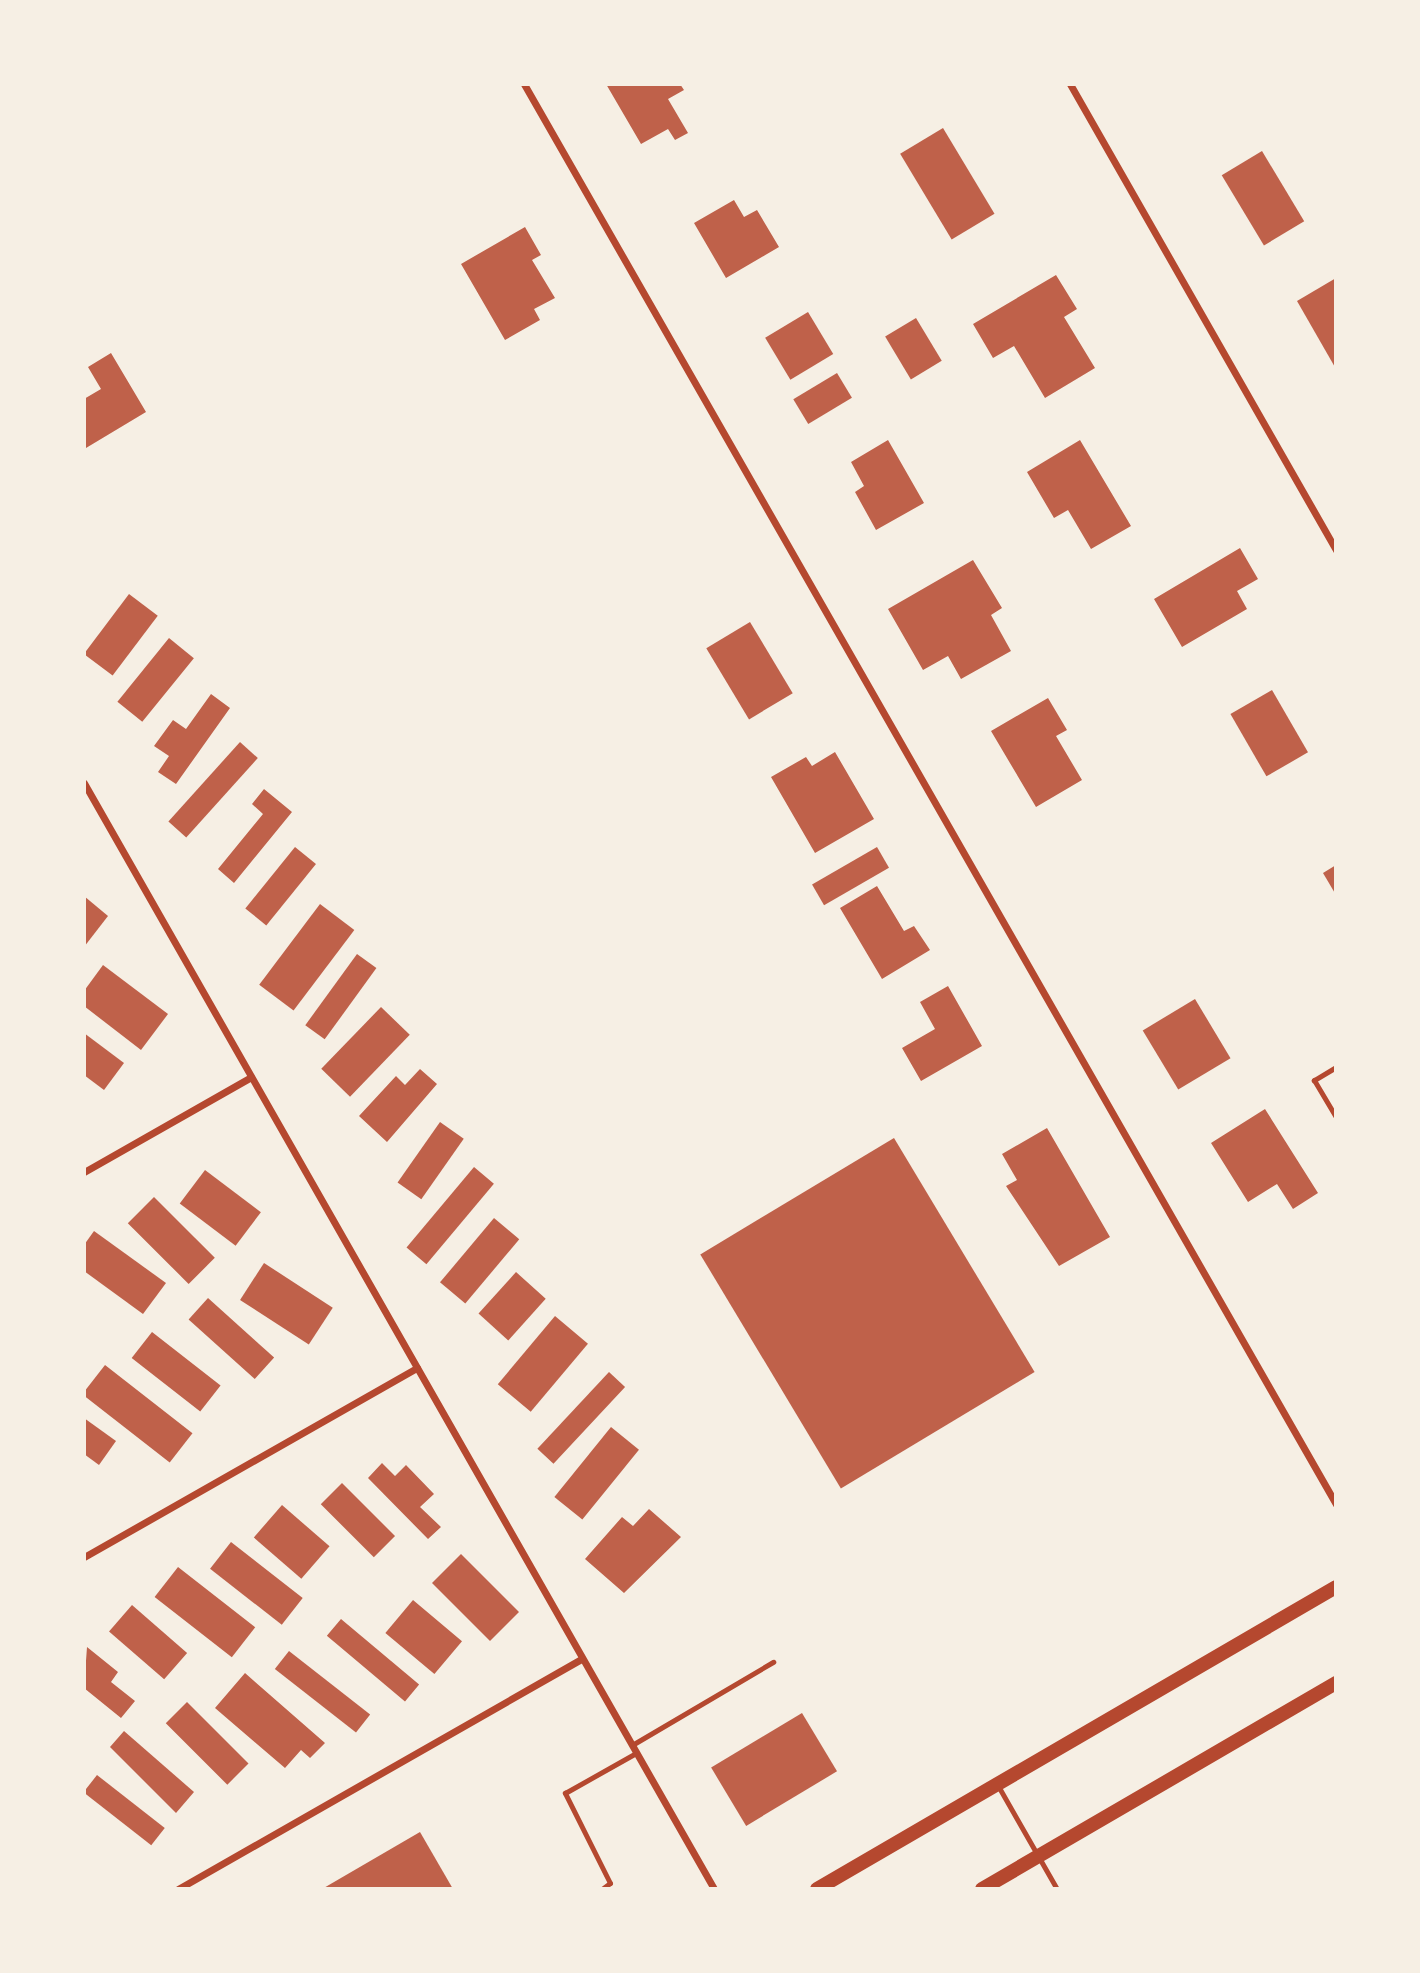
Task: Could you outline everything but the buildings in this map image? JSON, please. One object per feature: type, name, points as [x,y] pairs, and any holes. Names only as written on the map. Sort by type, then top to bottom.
[{"type":"main road","points":[[817,1889],[1336,1587]]},
{"type":"main road","points":[[982,1889],[1336,1683]]},
{"type":"street","points":[[524,84],[1336,1504]]},
{"type":"street","points":[[1070,84],[1336,550]]},
{"type":"street","points":[[85,785],[714,1889]]},
{"type":"street","points":[[84,1172],[251,1077]]},
{"type":"street","points":[[84,1557],[416,1368]]},
{"type":"street","points":[[178,1889],[582,1659]]},
{"type":"lane","points":[[1336,1067],[1314,1080],[1336,1117]]},
{"type":"lane","points":[[632,1745],[773,1662]]},
{"type":"lane","points":[[602,1889],[610,1883],[565,1793],[636,1753]]},
{"type":"lane","points":[[998,1784],[1057,1889]]}]
